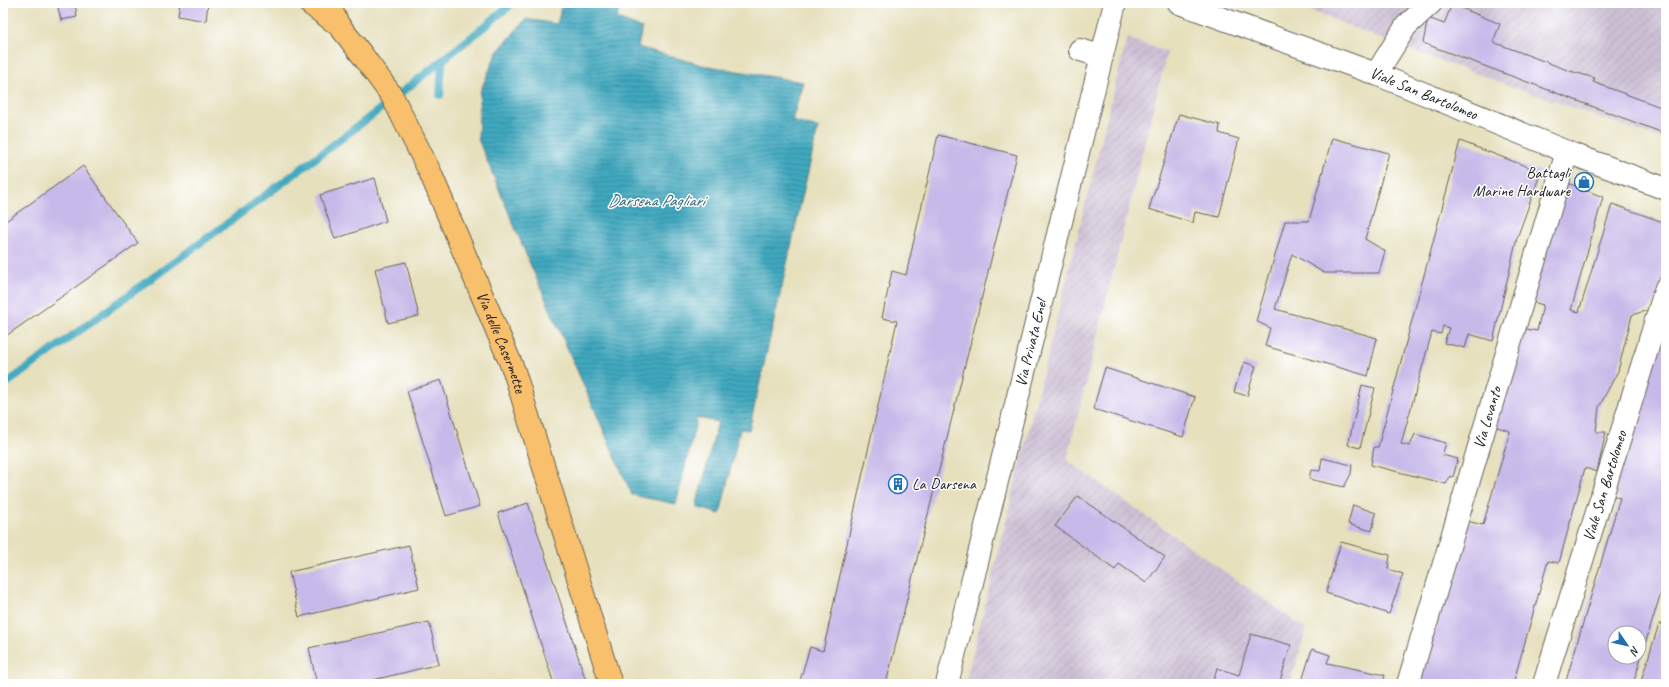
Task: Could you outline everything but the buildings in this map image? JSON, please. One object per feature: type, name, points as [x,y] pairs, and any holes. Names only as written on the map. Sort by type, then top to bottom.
[{"type":"main road","points":[[309,3],[338,24]]},
{"type":"main road","points":[[328,3],[338,24]]},
{"type":"main road","name":"Via delle Casermette","points":[[338,24],[364,56],[392,96],[402,115],[430,172],[514,371],[611,684]]},
{"type":"street","name":"Via Privata Enel","points":[[947,684],[1115,3]]},
{"type":"street","name":"Viale San Bartolomeo","points":[[1179,3],[1376,74],[1567,152],[1666,189]]},
{"type":"street","points":[[1376,74],[1406,26],[1427,3]]},
{"type":"street","points":[[1080,50],[1101,56]]},
{"type":"street","name":"Via Levanto","points":[[1408,684],[1567,152]]},
{"type":"street","name":"Viale San Bartolomeo","points":[[1544,684],[1666,288]]},
{"type":"path","points":[[3,680],[6,684]]},
{"type":"shaded area","points":[[1292,3],[1666,3],[1666,141],[1404,48]]},
{"type":"shaded area","points":[[1127,38],[1167,52],[1067,460],[1306,629],[1290,684],[965,684]]},
{"type":"water","name":"Darsena Pagliari","points":[[562,3],[620,3],[617,19],[642,28],[638,47],[702,65],[803,82],[792,121],[818,128],[749,430],[740,429],[720,514],[696,507],[718,422],[697,418],[676,504],[632,495],[528,259],[478,139],[480,92],[497,52],[526,19],[557,24]]},
{"type":"waterway","points":[[3,386],[197,246],[325,151],[388,103],[513,3]]},
{"type":"waterway","points":[[440,95],[442,62]]},
{"type":"place","name":"Battagli Marine Hardware","points":[[1584,182]]},
{"type":"place","name":"La Darsena","points":[[898,484]]}]
